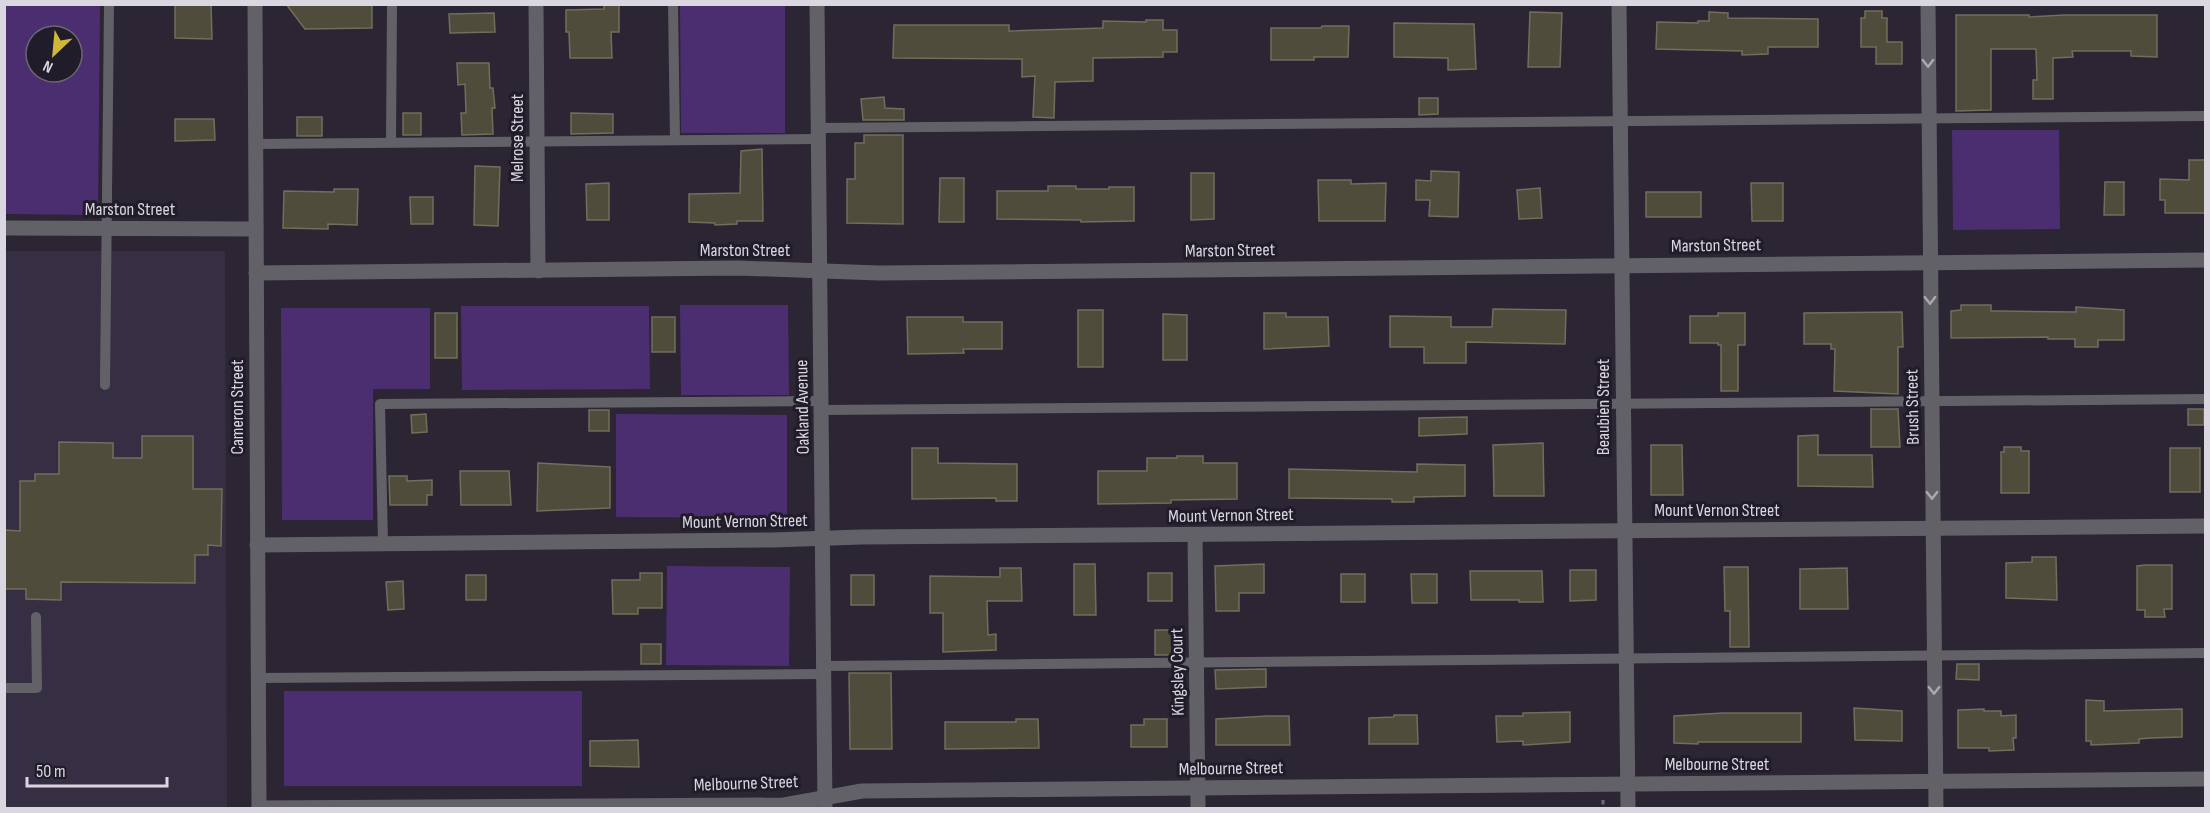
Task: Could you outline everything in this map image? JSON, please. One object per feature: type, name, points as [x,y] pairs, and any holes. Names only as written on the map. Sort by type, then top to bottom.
[{"type":"street","name":"Cameron Street","points":[[255,4],[259,808]]},
{"type":"street","name":"Melrose Street","points":[[536,4],[538,271]]},
{"type":"street","name":"Oakland Avenue","points":[[817,4],[825,803]]},
{"type":"street","name":"Beaubien Street","points":[[1619,4],[1628,808]]},
{"type":"street","name":"Brush Street","points":[[1928,4],[1936,808]]},
{"type":"street","name":"Marston Street","points":[[4,228],[256,229]]},
{"type":"street","name":"Marston Street","points":[[256,273],[738,268],[879,273],[2205,260]]},
{"type":"street","name":"Mount Vernon Street","points":[[257,545],[2205,526]]},
{"type":"street","name":"Kingsley Court","points":[[1195,535],[1198,808]]},
{"type":"street","name":"Melbourne Street","points":[[259,808],[784,805],[825,803],[862,791],[2205,779]]},
{"type":"lane","points":[[105,385],[109,4]]},
{"type":"lane","points":[[391,142],[393,4]]},
{"type":"lane","points":[[674,4],[675,140]]},
{"type":"lane","points":[[255,144],[675,140],[818,134],[1620,121],[2205,116]]},
{"type":"lane","points":[[383,544],[380,404],[1623,404],[2205,399]]},
{"type":"lane","points":[[4,688],[37,688],[36,617]]},
{"type":"lane","points":[[258,678],[1196,663],[2205,653]]},
{"type":"shaded area","points":[[5,4],[100,5],[98,215],[5,214]]},
{"type":"shaded area","points":[[680,5],[785,5],[785,133],[681,133]]},
{"type":"shaded area","points":[[1952,130],[2059,130],[2060,229],[1953,230]]},
{"type":"shaded area","points":[[4,251],[225,251],[227,808],[5,808]]},
{"type":"shaded area","points":[[680,305],[788,305],[789,395],[681,395]]},
{"type":"shaded area","points":[[461,306],[649,306],[650,389],[462,390]]},
{"type":"shaded area","points":[[281,308],[430,308],[430,389],[373,389],[373,520],[282,520]]},
{"type":"shaded area","points":[[616,414],[787,415],[787,518],[616,517]]},
{"type":"shaded area","points":[[667,566],[790,567],[789,666],[666,665]]},
{"type":"shaded area","points":[[284,691],[582,691],[582,786],[284,786]]},
{"type":"building","points":[[175,4],[211,4],[212,39],[175,38]]},
{"type":"building","points":[[286,4],[372,4],[372,28],[305,29]]},
{"type":"building","points":[[604,4],[619,4],[619,32],[611,32],[612,58],[570,58],[569,32],[566,32],[566,10],[604,9]]},
{"type":"building","points":[[1865,11],[1882,11],[1882,18],[1887,18],[1887,42],[1902,42],[1902,64],[1876,64],[1876,47],[1861,47],[1861,18],[1865,18]]},
{"type":"building","points":[[1530,12],[1562,13],[1560,67],[1528,67]]},
{"type":"building","points":[[1709,12],[1728,13],[1728,18],[1818,19],[1818,47],[1768,47],[1768,54],[1742,55],[1742,51],[1656,49],[1657,22],[1709,21]]},
{"type":"building","points":[[494,13],[495,32],[450,33],[449,14]]},
{"type":"building","points":[[1956,15],[2029,15],[2029,17],[2157,15],[2157,57],[2131,56],[2131,51],[2072,51],[2073,57],[2053,58],[2053,99],[2033,99],[2033,80],[2037,80],[2036,49],[1991,49],[1991,110],[1956,111]]},
{"type":"building","points":[[1146,20],[1163,20],[1163,30],[1177,30],[1177,52],[1163,52],[1163,57],[1093,58],[1093,81],[1055,82],[1054,118],[1033,117],[1035,76],[1022,77],[1022,59],[893,58],[894,25],[1009,25],[1009,31],[1103,28],[1103,21],[1146,22]]},
{"type":"building","points":[[1394,23],[1474,24],[1476,69],[1448,70],[1448,58],[1394,57]]},
{"type":"building","points":[[1322,26],[1349,26],[1348,57],[1271,60],[1271,28],[1321,28]]},
{"type":"building","points":[[457,63],[489,63],[490,88],[493,88],[495,108],[492,108],[493,134],[462,135],[461,113],[466,113],[465,84],[458,85]]},
{"type":"building","points":[[884,97],[885,108],[904,109],[904,120],[863,120],[861,99]]},
{"type":"building","points":[[1419,98],[1438,98],[1438,114],[1419,115]]},
{"type":"building","points":[[403,113],[421,113],[421,135],[403,135]]},
{"type":"building","points":[[571,113],[613,114],[613,133],[571,134]]},
{"type":"building","points":[[297,117],[322,117],[322,136],[297,136]]},
{"type":"building","points":[[175,119],[214,119],[215,140],[175,141]]},
{"type":"building","points":[[864,135],[903,135],[903,224],[847,223],[847,179],[855,179],[855,143],[864,143]]},
{"type":"building","points":[[762,149],[763,221],[737,221],[737,224],[715,225],[715,223],[689,222],[689,194],[740,193],[741,151]]},
{"type":"building","points":[[2189,160],[2205,160],[2205,213],[2165,213],[2165,200],[2160,200],[2160,179],[2189,180]]},
{"type":"building","points":[[475,166],[500,167],[498,226],[474,225]]},
{"type":"building","points":[[1431,171],[1459,172],[1458,217],[1429,216],[1430,200],[1416,200],[1416,180],[1431,181]]},
{"type":"building","points":[[1191,173],[1214,173],[1214,219],[1191,220]]},
{"type":"building","points":[[940,178],[964,178],[964,222],[939,222]]},
{"type":"building","points":[[1318,180],[1351,180],[1351,184],[1386,183],[1385,221],[1319,221]]},
{"type":"building","points":[[2105,182],[2124,182],[2124,215],[2104,215]]},
{"type":"building","points":[[609,183],[609,220],[587,220],[586,184]]},
{"type":"building","points":[[1751,183],[1783,183],[1783,221],[1752,221]]},
{"type":"building","points":[[1048,186],[1076,186],[1076,189],[1134,187],[1134,221],[997,219],[997,191],[1048,191]]},
{"type":"building","points":[[1540,188],[1542,218],[1519,219],[1517,190]]},
{"type":"building","points":[[334,189],[358,189],[357,225],[328,224],[328,229],[283,228],[284,191],[334,192]]},
{"type":"building","points":[[1646,192],[1701,192],[1701,217],[1646,217]]},
{"type":"building","points":[[410,197],[433,197],[433,224],[411,224]]},
{"type":"building","points":[[1961,305],[1991,305],[1991,311],[2076,312],[2076,307],[2124,310],[2124,340],[2098,340],[2098,347],[2075,347],[2075,339],[2048,339],[2048,337],[1951,338],[1951,311],[1961,310]]},
{"type":"building","points":[[1493,309],[1566,310],[1565,344],[1466,342],[1466,363],[1424,363],[1424,347],[1390,347],[1390,316],[1451,317],[1451,327],[1492,327]]},
{"type":"building","points":[[1078,310],[1103,310],[1103,367],[1078,367]]},
{"type":"building","points":[[1902,312],[1903,347],[1898,347],[1898,394],[1834,391],[1835,349],[1831,349],[1831,344],[1804,344],[1804,313]]},
{"type":"building","points":[[435,313],[457,313],[457,358],[435,358]]},
{"type":"building","points":[[1264,313],[1286,313],[1286,317],[1328,317],[1329,346],[1264,349]]},
{"type":"building","points":[[1718,313],[1745,313],[1745,345],[1738,345],[1738,391],[1721,391],[1721,345],[1718,343],[1690,343],[1690,316],[1718,316]]},
{"type":"building","points":[[1163,314],[1187,315],[1187,360],[1163,360]]},
{"type":"building","points":[[652,317],[675,317],[675,352],[652,352]]},
{"type":"building","points":[[907,317],[963,317],[963,322],[1002,322],[1002,349],[963,349],[964,353],[908,354]]},
{"type":"building","points":[[1871,409],[1898,409],[1900,447],[1871,447]]},
{"type":"building","points":[[2188,409],[2204,409],[2204,425],[2188,425]]},
{"type":"building","points":[[589,410],[609,410],[609,431],[589,431]]},
{"type":"building","points":[[426,414],[427,432],[412,433],[411,415]]},
{"type":"building","points":[[1467,417],[1467,434],[1419,436],[1419,418]]},
{"type":"building","points":[[1818,435],[1818,455],[1872,455],[1873,487],[1798,486],[1798,436]]},
{"type":"building","points":[[142,436],[193,436],[193,489],[222,489],[221,546],[208,545],[208,555],[195,555],[195,583],[61,582],[61,600],[26,599],[26,589],[5,589],[5,530],[20,531],[20,481],[35,481],[35,474],[59,474],[59,442],[113,443],[113,458],[142,458]]},
{"type":"building","points":[[1543,443],[1544,496],[1494,496],[1493,445]]},
{"type":"building","points":[[1651,445],[1682,445],[1683,495],[1651,495]]},
{"type":"building","points":[[2004,447],[2021,447],[2021,451],[2029,451],[2029,493],[2001,493],[2001,452],[2004,452]]},
{"type":"building","points":[[912,448],[938,448],[938,463],[1017,464],[1017,501],[996,501],[996,498],[912,499]]},
{"type":"building","points":[[2170,448],[2200,448],[2200,492],[2170,492]]},
{"type":"building","points":[[1177,456],[1203,456],[1203,463],[1237,463],[1237,499],[1098,504],[1098,471],[1147,471],[1147,458],[1177,458]]},
{"type":"building","points":[[538,463],[610,467],[610,508],[537,511]]},
{"type":"building","points":[[1417,464],[1465,465],[1465,496],[1414,497],[1414,502],[1392,502],[1392,499],[1289,498],[1289,469],[1417,472]]},
{"type":"building","points":[[460,471],[509,471],[511,505],[461,505]]},
{"type":"building","points":[[389,476],[407,476],[407,481],[432,480],[432,495],[427,495],[427,505],[390,505]]},
{"type":"building","points":[[2032,557],[2056,557],[2057,600],[2006,598],[2006,563],[2032,562]]},
{"type":"building","points":[[1074,564],[1095,564],[1096,615],[1074,615]]},
{"type":"building","points":[[1264,564],[1264,593],[1239,593],[1239,611],[1216,611],[1215,566]]},
{"type":"building","points":[[2172,565],[2172,609],[2164,609],[2165,617],[2145,617],[2145,610],[2137,610],[2137,566]]},
{"type":"building","points":[[1724,567],[1748,567],[1749,647],[1730,647],[1730,611],[1725,611]]},
{"type":"building","points":[[1000,568],[1021,568],[1022,601],[987,601],[988,635],[996,634],[996,650],[943,652],[943,613],[930,613],[930,576],[1000,577]]},
{"type":"building","points":[[1847,568],[1848,609],[1800,609],[1800,569]]},
{"type":"building","points":[[1570,570],[1596,570],[1596,600],[1570,601]]},
{"type":"building","points":[[1470,571],[1542,571],[1543,602],[1471,600]]},
{"type":"building","points":[[640,573],[662,573],[662,608],[638,608],[638,614],[613,614],[612,580],[640,580]]},
{"type":"building","points":[[1148,573],[1172,573],[1172,601],[1148,601]]},
{"type":"building","points":[[1341,574],[1365,574],[1365,602],[1341,602]]},
{"type":"building","points":[[1411,574],[1437,574],[1437,603],[1412,603]]},
{"type":"building","points":[[466,575],[486,575],[486,600],[466,600]]},
{"type":"building","points":[[851,575],[874,575],[874,605],[851,605]]},
{"type":"building","points":[[403,581],[404,609],[388,610],[386,582]]},
{"type":"building","points":[[1155,630],[1174,630],[1174,655],[1155,655]]},
{"type":"building","points":[[641,644],[661,644],[661,664],[641,664]]},
{"type":"building","points":[[1957,664],[1979,664],[1979,680],[1956,679]]},
{"type":"building","points":[[1266,669],[1266,687],[1216,689],[1215,670]]},
{"type":"building","points":[[849,673],[891,673],[892,749],[850,749]]},
{"type":"building","points":[[2086,700],[2104,701],[2104,711],[2182,709],[2182,737],[2139,739],[2139,743],[2091,745],[2091,741],[2086,741]]},
{"type":"building","points":[[1854,708],[1902,711],[1902,741],[1855,740]]},
{"type":"building","points":[[1984,709],[1984,711],[2001,711],[2001,716],[2016,715],[2014,750],[1989,751],[1989,748],[1958,748],[1958,710]]},
{"type":"building","points":[[1570,712],[1570,742],[1523,745],[1523,741],[1497,742],[1496,716]]},
{"type":"building","points":[[1723,713],[1801,713],[1801,742],[1674,743],[1674,716]]},
{"type":"building","points":[[1394,715],[1417,715],[1418,744],[1369,744],[1369,718],[1394,717]]},
{"type":"building","points":[[1289,716],[1290,745],[1216,745],[1216,719]]},
{"type":"building","points":[[1016,719],[1038,719],[1039,748],[945,749],[945,722],[1016,722]]},
{"type":"building","points":[[1144,719],[1167,719],[1167,747],[1131,747],[1131,725],[1144,725]]},
{"type":"building","points":[[638,740],[639,767],[590,766],[590,741]]}]
